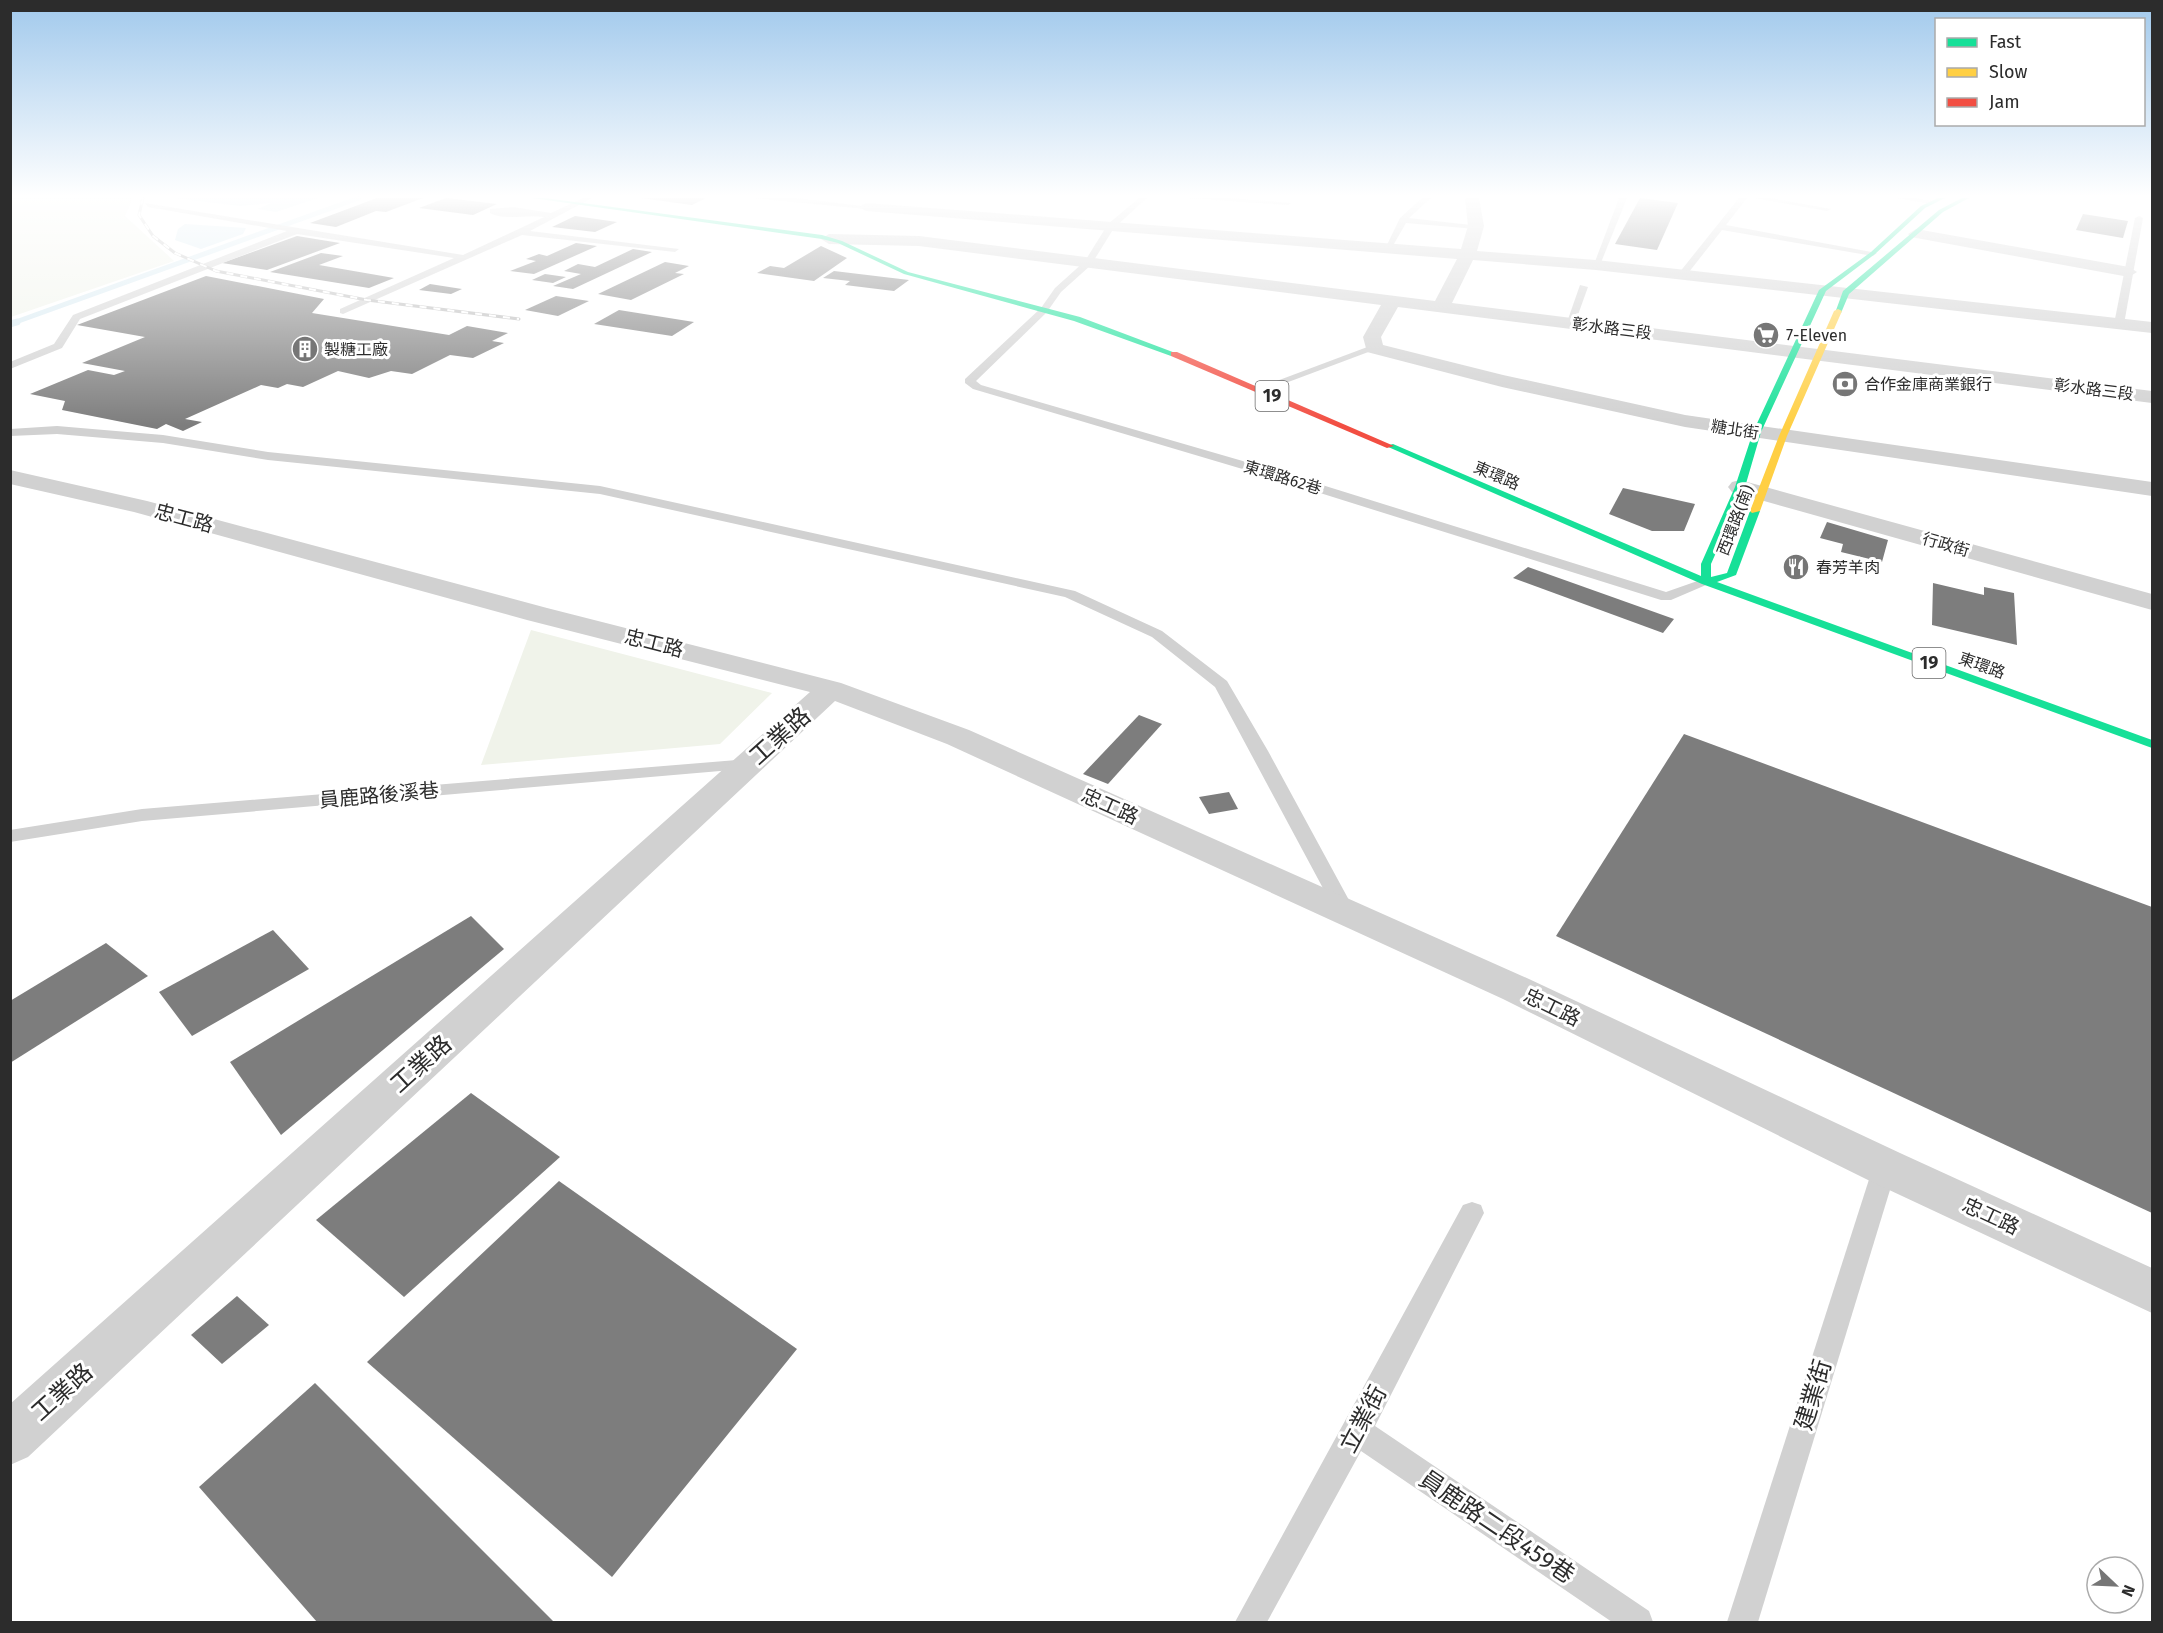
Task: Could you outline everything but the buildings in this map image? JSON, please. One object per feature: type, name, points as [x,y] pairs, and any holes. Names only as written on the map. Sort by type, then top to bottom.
[{"type":"main road","name":"東環路","points":[[911,274],[1047,305],[1205,367],[1706,582],[2152,744]]},
{"type":"main road","name":"東環路","points":[[940,274],[1197,348]]},
{"type":"main road","points":[[1823,290],[1844,274]]},
{"type":"main road","points":[[1846,293],[1868,274]]},
{"type":"main road","name":"西環路(南)","points":[[1823,290],[1793,350],[1757,432],[1740,487],[1700,562],[1706,582],[1737,577],[1783,436],[1846,293]]},
{"type":"main road","name":"19","points":[[1274,380],[1298,391]]},
{"type":"main road","points":[[1700,562],[1737,577]]},
{"type":"street","name":"彰水路三段","points":[[1178,274],[1821,353],[2152,397]]},
{"type":"street","points":[[1441,307],[1457,274]]},
{"type":"street","points":[[1675,274],[2152,328]]},
{"type":"street","points":[[1374,348],[1372,337],[1392,301]]},
{"type":"street","name":"糖北街","points":[[1374,348],[1513,384],[1685,421],[2152,489]]},
{"type":"street","name":"忠工路","points":[[10,477],[140,506],[537,614],[831,689],[958,737],[1516,989],[1885,1167],[2152,1291]]},
{"type":"street","name":"行政街","points":[[1740,487],[2152,602]]},
{"type":"street","name":"工業路","points":[[10,1439],[831,689]]},
{"type":"lane","points":[[10,366],[58,346],[76,317],[185,274]]},
{"type":"lane","points":[[343,311],[424,274]]},
{"type":"lane","points":[[1047,305],[1077,274]]},
{"type":"lane","points":[[2119,324],[2129,274]]},
{"type":"lane","points":[[1570,323],[1582,287]]},
{"type":"lane","name":"東環路62巷","points":[[1047,305],[969,381],[977,387],[1270,472],[1666,597],[1706,582]]},
{"type":"lane","points":[[1274,380],[1374,348]]},
{"type":"lane","points":[[10,433],[57,430],[163,439],[268,456],[600,490],[1070,594],[1157,634],[1221,684],[1260,751],[1346,913]]},
{"type":"lane","name":"員鹿路後溪巷","points":[[10,836],[142,815],[749,764]]},
{"type":"lane","name":"建業街","points":[[1742,1623],[1885,1167]]},
{"type":"lane","name":"立業街","points":[[1250,1623],[1357,1431],[1472,1213]]},
{"type":"lane","name":"員鹿路二段459巷","points":[[1357,1431],[1638,1623]]},
{"type":"shaded area","points":[[11,274],[136,274],[11,317]]},
{"type":"shaded area","points":[[531,630],[772,693],[720,744],[481,765]]},
{"type":"waterway","points":[[13,323],[148,274]]},
{"type":"waterway","points":[[10,324],[17,322]]},
{"type":"railway","points":[[233,274],[367,300],[519,319]]},
{"type":"traffic: fast","points":[[910,274],[1077,319],[1174,354]]},
{"type":"traffic: fast","points":[[1755,511],[1731,575],[1706,582],[1706,564],[1740,487],[1757,432],[1823,290],[1844,274]]},
{"type":"traffic: fast","points":[[1838,311],[1846,293],[1868,274]]},
{"type":"traffic: fast","points":[[1390,446],[1706,582],[2152,744]]},
{"type":"traffic: slow","points":[[1755,511],[1783,436],[1838,311]]},
{"type":"traffic: jam","points":[[1174,354],[1390,446]]},
{"type":"place","name":"7-Eleven","points":[[1766,335]]},
{"type":"place","name":"製糖工廠","points":[[305,349]]},
{"type":"place","name":"合作金庫商業銀行","points":[[1845,384]]},
{"type":"place","name":"春芳羊肉","points":[[1796,567]]}]
